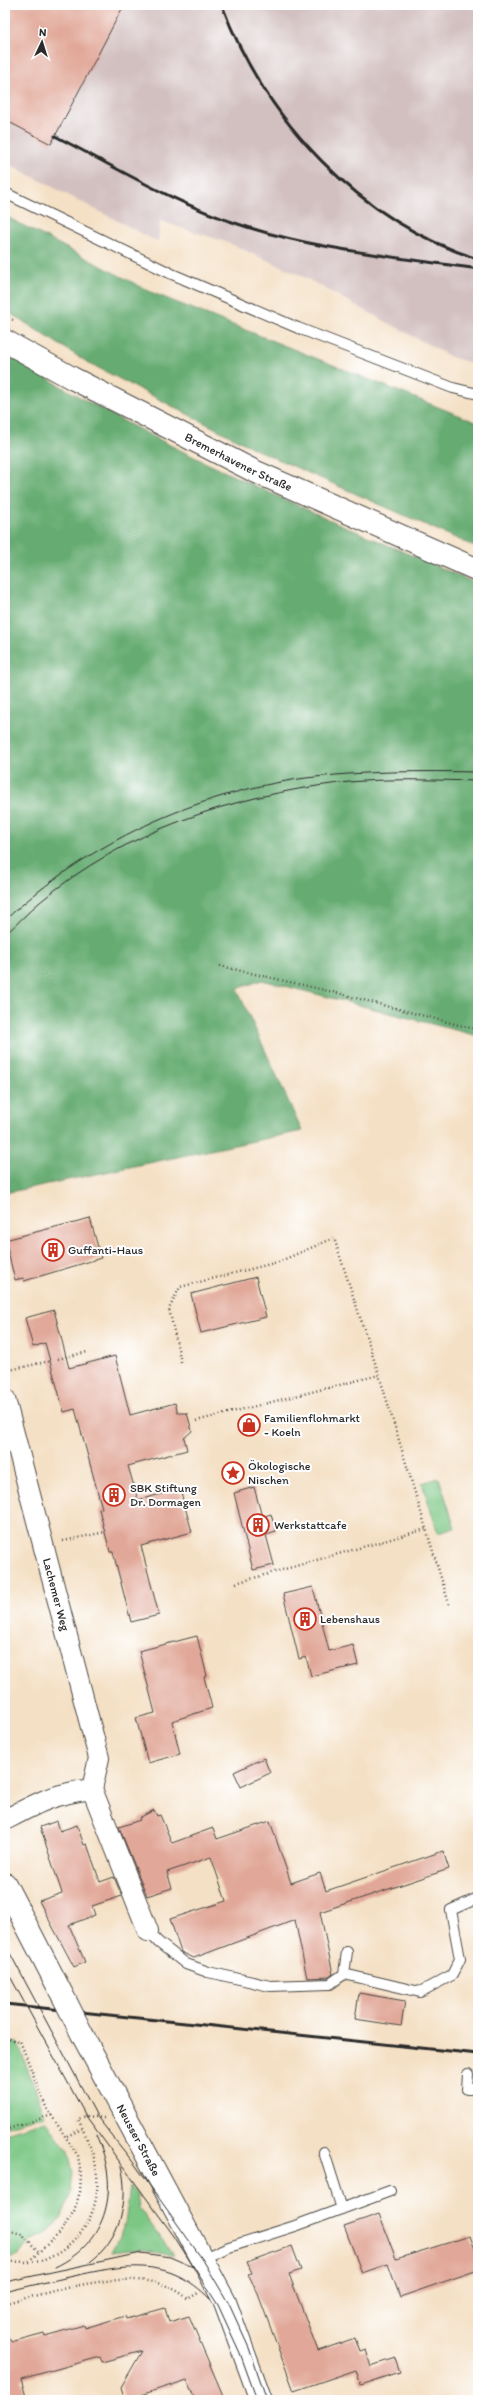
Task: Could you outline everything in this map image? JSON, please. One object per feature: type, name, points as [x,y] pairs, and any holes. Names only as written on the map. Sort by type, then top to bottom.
[{"type":"main road","name":"Bremerhavener Straße","points":[[5,342],[254,471],[478,570]]},
{"type":"main road","name":"Neusser Straße","points":[[5,1884],[83,2036],[225,2302],[261,2400]]},
{"type":"street","name":"Lachemer Weg","points":[[5,1399],[98,1758],[92,1790]]},
{"type":"street","points":[[5,1820],[44,1799],[63,1793],[92,1790],[148,1931]]},
{"type":"lane","points":[[5,193],[172,274],[298,328],[453,388],[478,394]]},
{"type":"lane","points":[[148,1931],[158,1942],[186,1964],[262,1984],[330,1984],[344,1974],[420,1992],[452,1975],[460,1959],[451,1910],[478,1898]]},
{"type":"lane","points":[[344,1974],[346,1952]]},
{"type":"lane","points":[[468,2074],[467,2089],[478,2089]]},
{"type":"lane","points":[[324,2152],[342,2209]]},
{"type":"lane","points":[[202,2259],[226,2248],[342,2209],[390,2190]]},
{"type":"path","points":[[220,966],[333,992],[478,1030]]},
{"type":"path","points":[[182,1362],[168,1309],[180,1287],[278,1262],[334,1238],[379,1375],[450,1607]]},
{"type":"path","points":[[58,1358],[87,1352]]},
{"type":"path","points":[[5,1371],[50,1361]]},
{"type":"path","points":[[196,1421],[379,1375]]},
{"type":"path","points":[[236,1583],[426,1529]]},
{"type":"path","points":[[43,1545],[105,1532]]},
{"type":"path","points":[[5,2039],[20,2041],[46,2107],[67,2136],[78,2156],[81,2174],[80,2192],[74,2211],[60,2233],[29,2261]]},
{"type":"path","points":[[5,2130],[52,2115]]},
{"type":"path","points":[[5,2263],[42,2261],[59,2253],[70,2245],[88,2223],[98,2188],[93,2156],[78,2118],[86,2116],[98,2118],[111,2116]]},
{"type":"path","points":[[67,2136],[82,2129]]},
{"type":"path","points":[[5,2230],[22,2234],[38,2252]]},
{"type":"path","points":[[5,2303],[89,2284],[137,2279],[163,2284],[178,2290],[188,2299]]},
{"type":"shaded area","points":[[5,5],[478,5],[478,365],[451,357],[300,275],[229,243],[160,221],[158,242],[5,162]]},
{"type":"green space","points":[[5,216],[153,293],[478,423],[478,548],[257,450],[87,362],[5,310]]},
{"type":"green space","points":[[5,352],[61,386],[177,449],[357,532],[478,584],[478,1036],[262,980],[237,989],[302,1131],[5,1193]]},
{"type":"green space","points":[[439,1478],[455,1528],[438,1533],[422,1483]]},
{"type":"green space","points":[[5,2042],[18,2043],[45,2115],[5,2127]]},
{"type":"green space","points":[[46,2121],[68,2151],[73,2172],[70,2198],[60,2219],[50,2230],[29,2242],[19,2255],[5,2259],[5,2133]]},
{"type":"green space","points":[[130,2187],[137,2195],[139,2208],[174,2256],[141,2249],[111,2252],[125,2224]]},
{"type":"building","points":[[5,5],[124,5],[51,144],[5,120]]},
{"type":"building","name":"Guffanti-Haus","points":[[90,1218],[101,1258],[24,1281],[23,1278],[15,1280],[5,1240]]},
{"type":"building","points":[[256,1277],[266,1317],[201,1333],[191,1294]]},
{"type":"building","name":"SBK Stiftung Dr. Dormagen","points":[[54,1310],[69,1368],[115,1356],[130,1415],[175,1403],[178,1413],[187,1413],[192,1431],[184,1438],[187,1450],[128,1466],[138,1500],[180,1489],[192,1532],[141,1546],[159,1615],[131,1622],[113,1552],[110,1552],[99,1509],[102,1508],[75,1409],[64,1412],[45,1343],[33,1347],[25,1318]]},
{"type":"building","name":"Werkstattcafe","points":[[254,1487],[262,1517],[271,1514],[276,1532],[266,1535],[274,1565],[253,1570],[234,1493]]},
{"type":"building","name":"Lebenshaus","points":[[313,1587],[329,1651],[353,1645],[358,1665],[311,1676],[306,1657],[299,1659],[283,1594]]},
{"type":"building","points":[[197,1636],[207,1676],[204,1677],[212,1708],[172,1721],[180,1754],[148,1763],[136,1718],[155,1713],[139,1651]]},
{"type":"building","points":[[264,1758],[270,1773],[241,1787],[234,1772]]},
{"type":"building","points":[[154,1810],[157,1816],[160,1815],[172,1843],[213,1828],[217,1839],[270,1821],[291,1883],[320,1873],[326,1891],[443,1851],[449,1869],[320,1912],[333,1974],[329,1977],[307,1978],[295,1920],[194,1958],[181,1952],[170,1919],[226,1901],[211,1857],[167,1872],[172,1888],[147,1896],[119,1827],[140,1820],[139,1818]]},
{"type":"building","points":[[57,1821],[60,1831],[77,1825],[84,1845],[87,1844],[100,1882],[114,1877],[122,1896],[92,1906],[95,1915],[69,1925],[85,1962],[74,1967],[39,1901],[62,1893],[40,1827]]},
{"type":"building","points":[[359,1993],[405,2001],[401,2026],[355,2019]]},
{"type":"building","points":[[379,2214],[396,2259],[470,2236],[478,2257],[478,2270],[400,2297],[388,2264],[362,2273],[344,2226]]},
{"type":"building","points":[[292,2246],[301,2270],[289,2274],[318,2351],[355,2338],[360,2352],[366,2350],[371,2366],[395,2358],[400,2372],[361,2385],[356,2370],[294,2391],[258,2294],[248,2275],[252,2273],[247,2262]]},
{"type":"building","points":[[165,2308],[169,2322],[189,2316],[225,2400],[195,2400],[187,2380],[125,2400],[121,2387],[142,2351],[102,2362],[100,2357],[21,2379],[27,2400],[5,2400],[5,2339],[9,2338],[11,2342],[44,2333],[45,2336],[84,2325],[85,2328],[125,2316],[126,2319]]},
{"type":"tram line","points":[[5,920],[37,892],[71,867],[107,845],[183,809],[223,796],[264,785],[327,776],[392,772],[478,772]]},
{"type":"tram line","points":[[5,935],[40,902],[73,877],[107,855],[143,837],[181,821],[220,808],[259,797],[299,789],[356,781],[478,781]]},
{"type":"tram line","points":[[5,1944],[98,2118],[136,2166],[203,2260],[229,2304],[249,2348],[267,2400]]},
{"type":"tram line","points":[[5,1967],[86,2116],[174,2236],[218,2305],[240,2353],[257,2400]]},
{"type":"tram line","points":[[55,2267],[73,2256],[88,2243],[98,2228],[105,2211],[108,2193],[108,2174],[104,2155],[96,2135]]},
{"type":"tram line","points":[[90,2262],[109,2243],[120,2219],[124,2193],[121,2166]]},
{"type":"tram line","points":[[5,2282],[141,2253],[170,2257],[193,2267]]},
{"type":"tram line","points":[[5,2292],[93,2272],[130,2267],[146,2267],[163,2270],[179,2276],[195,2285],[210,2299]]},
{"type":"railway","points":[[222,5],[240,47],[263,88],[290,126],[322,161],[356,192],[394,220],[435,242],[478,259]]},
{"type":"railway","points":[[55,136],[168,195],[191,206],[238,224],[267,233],[357,252],[478,269]]},
{"type":"railway","points":[[5,2004],[478,2054]]},
{"type":"place","name":"Guffanti-Haus","points":[[53,1250]]},
{"type":"place","name":"Familienflohmarkt - Koeln","points":[[249,1425]]},
{"type":"place","name":"Ökologische Nischen","points":[[233,1473]]},
{"type":"place","name":"SBK Stiftung Dr. Dormagen","points":[[114,1495]]},
{"type":"place","name":"Werkstattcafe","points":[[258,1525]]},
{"type":"place","name":"Lebenshaus","points":[[305,1619]]}]
